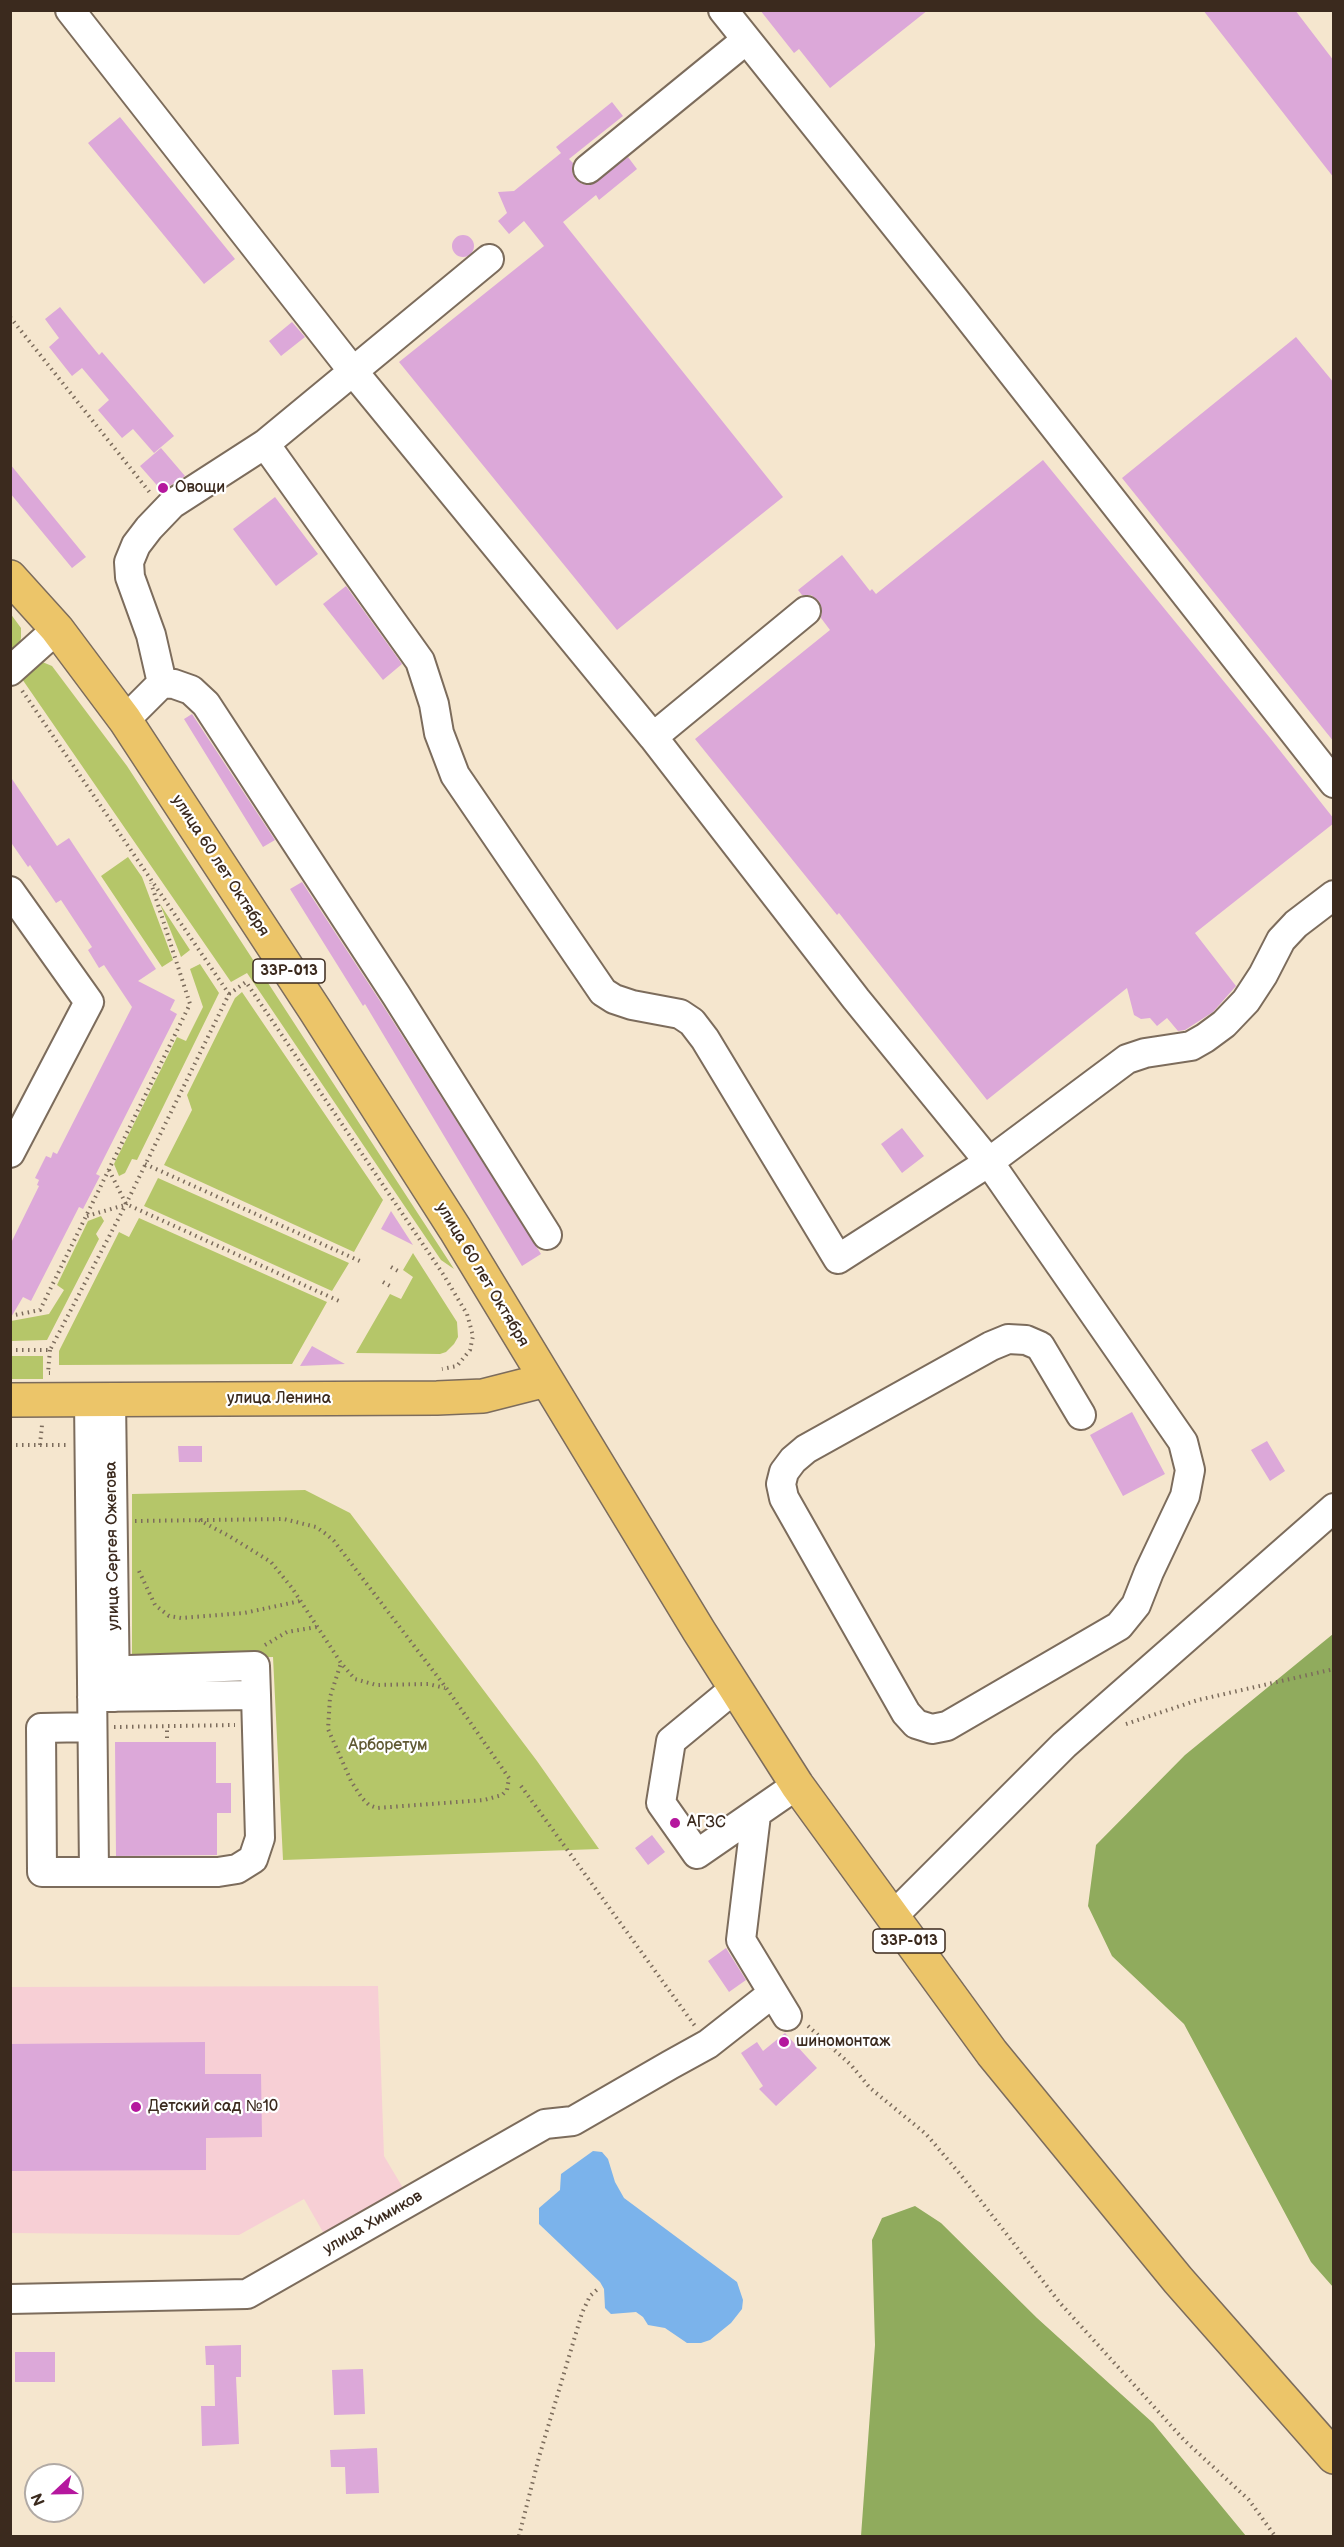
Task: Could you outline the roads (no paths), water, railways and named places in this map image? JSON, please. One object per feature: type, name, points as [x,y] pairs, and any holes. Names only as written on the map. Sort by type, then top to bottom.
[{"type":"main road","name":"улица 60 лет Октября","points":[[10,577],[57,629],[126,720],[455,1229],[546,1380]]},
{"type":"main road","name":"улица Ленина","points":[[10,1400],[472,1397],[506,1392],[546,1380]]},
{"type":"main road","name":"33Р-013","points":[[546,1380],[734,1689],[797,1785],[892,1917],[992,2053],[1155,2253],[1334,2457]]},
{"type":"street","points":[[69,10],[352,370],[653,736],[856,999],[989,1162],[1183,1442],[1190,1470],[1185,1496],[1136,1605],[1119,1626],[947,1726],[932,1729],[916,1724],[906,1713],[784,1498],[781,1484],[784,1472],[806,1449],[991,1346],[1008,1339],[1026,1340],[1040,1346],[1081,1415]]},
{"type":"street","points":[[588,169],[737,21],[1334,783]]},
{"type":"street","points":[[162,683],[157,656],[130,577],[129,562],[136,545],[172,504],[265,444],[489,259]]},
{"type":"street","points":[[265,444],[420,661],[432,695],[440,733],[455,775],[603,992],[614,999],[632,1005],[680,1014],[692,1022],[705,1039],[838,1259],[989,1162],[1126,1059],[1145,1053],[1191,1046],[1205,1038],[1224,1024],[1246,1001],[1263,975],[1281,940],[1296,924],[1334,895]]},
{"type":"street","points":[[653,736],[806,611]]},
{"type":"street","points":[[14,678],[57,629]]},
{"type":"street","points":[[126,720],[162,683]]},
{"type":"street","points":[[162,683],[174,684],[191,690],[206,704],[396,995],[547,1235]]},
{"type":"street","points":[[10,891],[88,1002],[10,1153]]},
{"type":"street","name":"улица Сергея Ожегова","points":[[94,1871],[92,1727],[103,1684],[100,1399]]},
{"type":"street","points":[[892,1917],[1064,1746],[1334,1508]]},
{"type":"street","points":[[92,1727],[41,1728],[42,1872],[218,1872],[237,1869],[253,1859],[260,1838],[255,1666],[103,1684]]},
{"type":"street","points":[[103,1684],[256,1695]]},
{"type":"street","points":[[734,1689],[671,1741],[661,1803],[697,1854],[797,1785]]},
{"type":"street","name":"улица Химиков","points":[[10,2299],[247,2294],[545,2124],[573,2121],[780,2004],[741,1940],[756,1815]]},
{"type":"water","points":[[593,2151],[602,2152],[608,2159],[615,2182],[624,2198],[737,2282],[743,2300],[742,2309],[731,2323],[710,2340],[701,2343],[687,2343],[665,2328],[648,2325],[636,2312],[611,2314],[605,2308],[604,2289],[600,2282],[539,2224],[539,2208],[560,2190],[561,2174]]},
{"type":"place","name":"Овощи","points":[[163,488]]},
{"type":"place","name":"АГЗС","points":[[675,1823]]},
{"type":"place","name":"шиномонтаж","points":[[784,2042]]},
{"type":"place","name":"Детский сад №10","points":[[136,2107]]},
{"type":"park label","name":"Арборетум","points":[[388,1746]]}]
